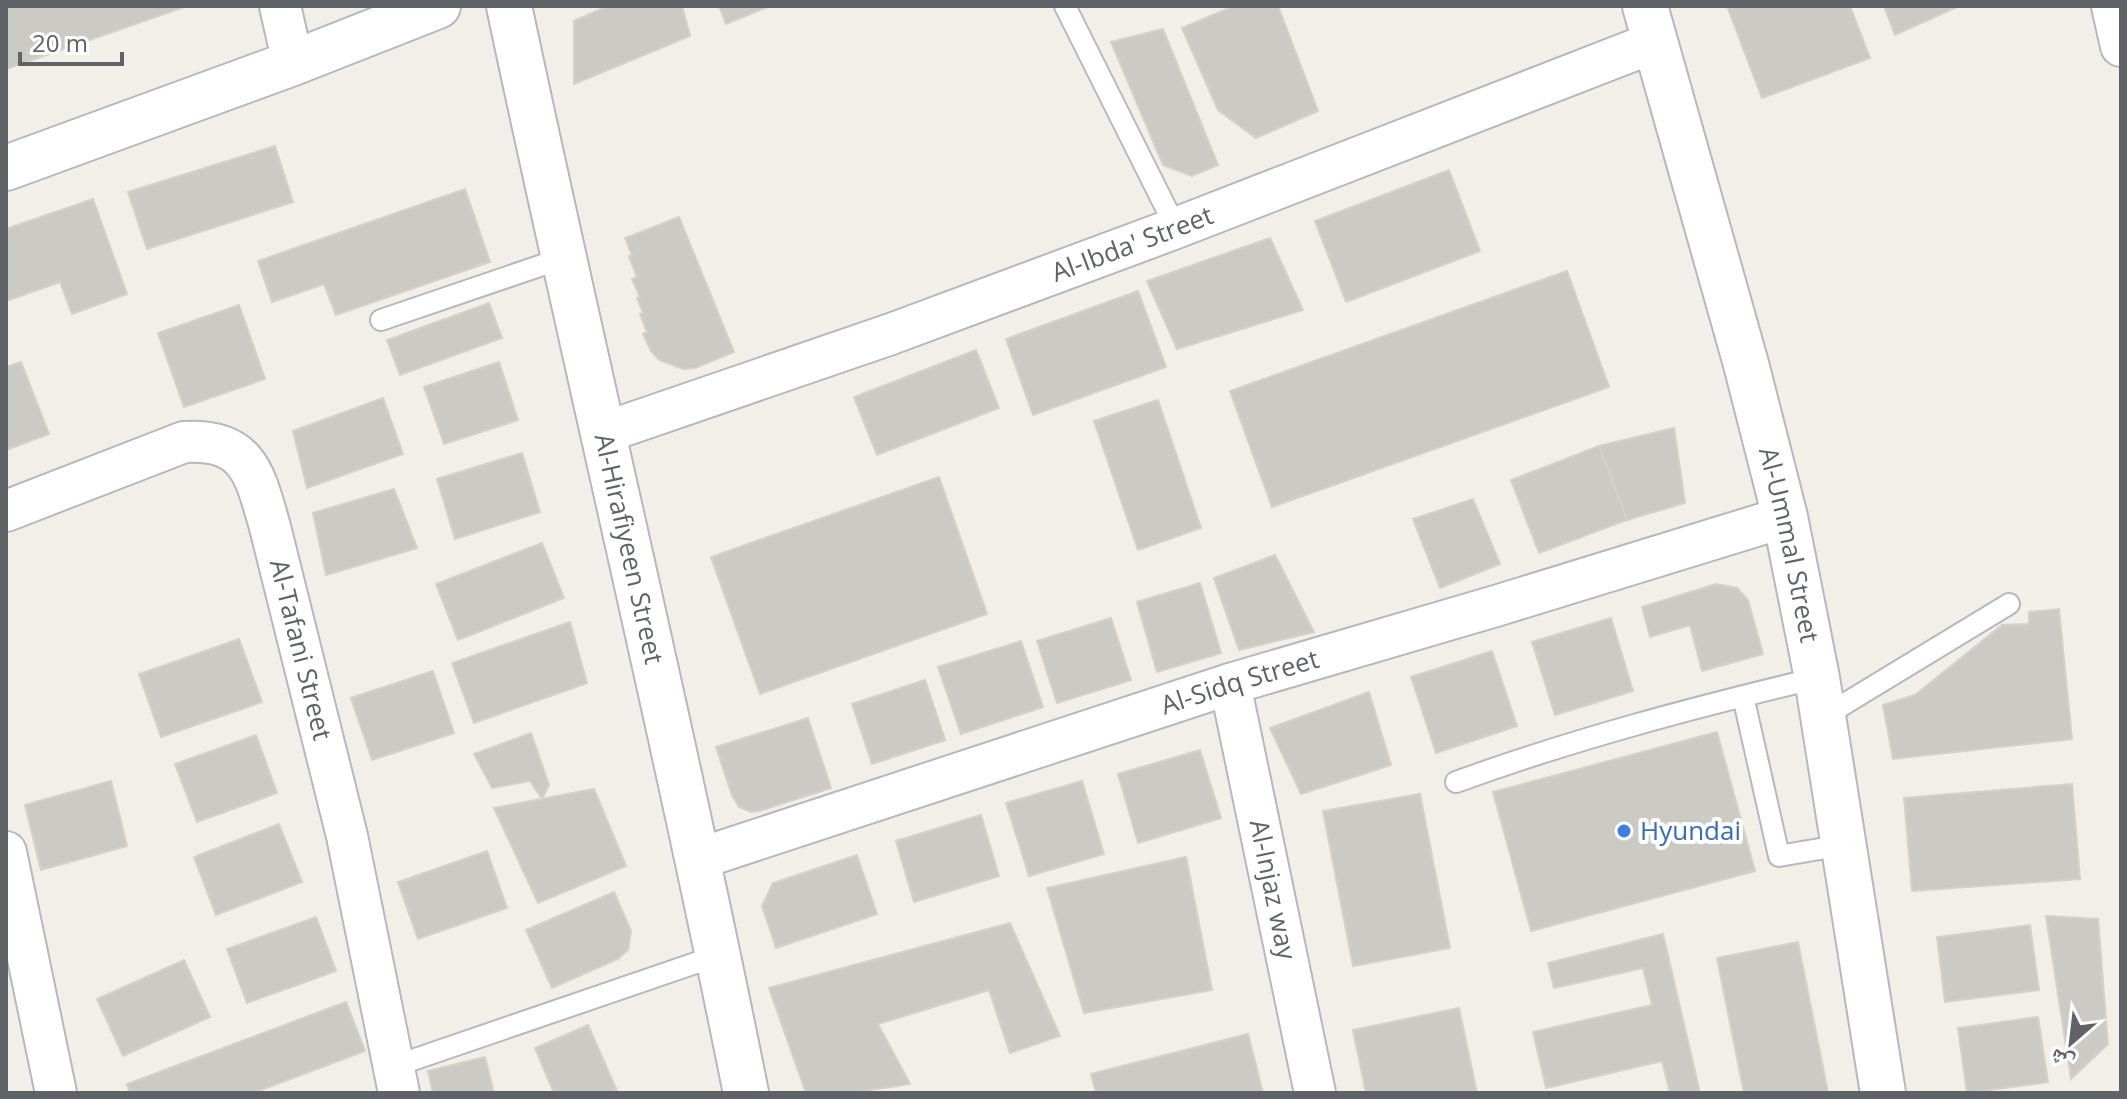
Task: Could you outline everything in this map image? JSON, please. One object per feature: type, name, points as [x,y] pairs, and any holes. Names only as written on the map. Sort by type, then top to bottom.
[{"type":"street","points":[[280,6],[293,63]]},
{"type":"street","points":[[6,168],[293,63],[438,6]]},
{"type":"street","name":"Al-Hirafiyeen Street","points":[[509,6],[719,955],[746,1093]]},
{"type":"street","points":[[2112,6],[2121,46]]},
{"type":"street","name":"Al-Ibda' Street","points":[[603,433],[891,334],[1176,228],[1650,24]]},
{"type":"street","name":"Al-Ummal Street","points":[[1650,24],[1746,364],[1785,517],[1820,698],[1883,1093]]},
{"type":"street","name":"Al-Tafani Street","points":[[6,511],[184,442],[205,440],[225,446],[242,457],[257,481],[319,719],[347,836],[397,1080]]},
{"type":"street","name":"Al-Sidq Street","points":[[698,859],[1230,684],[1785,517]]},
{"type":"street","name":"Al-Injaz way","points":[[1230,684],[1315,1093]]},
{"type":"street","points":[[6,852],[56,1093]]},
{"type":"lane","points":[[1065,6],[1176,228]]},
{"type":"lane","points":[[381,320],[563,258]]},
{"type":"lane","points":[[1456,782],[1515,760],[1743,696],[1820,698],[2009,604]]},
{"type":"lane","points":[[1743,696],[1779,856],[1843,845]]},
{"type":"lane","points":[[397,1080],[719,955]]},
{"type":"building","points":[[6,6],[187,6],[6,69]]},
{"type":"building","points":[[608,6],[682,6],[690,36],[574,84],[574,21]]},
{"type":"building","points":[[719,6],[770,6],[726,24]]},
{"type":"building","points":[[1234,6],[1278,6],[1318,111],[1256,138],[1218,110],[1182,28]]},
{"type":"building","points":[[1727,6],[1850,6],[1870,58],[1762,98]]},
{"type":"building","points":[[1884,6],[1959,6],[1895,35]]},
{"type":"building","points":[[1163,29],[1218,165],[1192,176],[1163,165],[1111,42]]},
{"type":"building","points":[[275,146],[293,202],[147,249],[128,192]]},
{"type":"building","points":[[1449,170],[1480,251],[1346,302],[1315,221]]},
{"type":"building","points":[[465,189],[490,262],[336,315],[324,284],[272,302],[258,261]]},
{"type":"building","points":[[93,199],[127,294],[72,314],[60,282],[6,301],[6,229]]},
{"type":"building","points":[[679,217],[734,352],[695,368],[683,369],[659,360],[643,334],[647,332],[640,314],[643,313],[637,298],[640,297],[632,279],[637,277],[625,238]]},
{"type":"building","points":[[1270,238],[1303,310],[1177,349],[1147,281]]},
{"type":"building","points":[[1567,271],[1609,387],[1272,507],[1230,391]]},
{"type":"building","points":[[1138,291],[1166,367],[1033,415],[1006,339]]},
{"type":"building","points":[[489,303],[502,338],[400,375],[387,340]]},
{"type":"building","points":[[239,305],[265,379],[184,407],[158,333]]},
{"type":"building","points":[[976,350],[999,408],[877,455],[854,397]]},
{"type":"building","points":[[21,362],[49,434],[6,450],[6,367]]},
{"type":"building","points":[[499,362],[518,420],[444,444],[424,387]]},
{"type":"building","points":[[383,398],[403,454],[307,488],[293,431]]},
{"type":"building","points":[[1158,400],[1201,528],[1138,550],[1094,421]]},
{"type":"building","points":[[1674,428],[1685,503],[1627,520],[1599,446]]},
{"type":"building","points":[[1599,446],[1627,520],[1539,553],[1511,480]]},
{"type":"building","points":[[522,453],[540,512],[455,539],[437,479]]},
{"type":"building","points":[[939,477],[987,614],[760,694],[711,557]]},
{"type":"building","points":[[394,489],[417,548],[326,575],[313,513]]},
{"type":"building","points":[[1473,499],[1500,564],[1440,588],[1413,519]]},
{"type":"building","points":[[542,543],[564,598],[458,640],[436,584]]},
{"type":"building","points":[[1275,555],[1314,632],[1239,650],[1214,578]]},
{"type":"building","points":[[1200,583],[1221,653],[1157,672],[1137,602]]},
{"type":"building","points":[[1716,584],[1737,588],[1748,600],[1763,654],[1702,671],[1690,625],[1650,637],[1642,607]]},
{"type":"building","points":[[2059,609],[2072,739],[1893,759],[1883,705],[1915,695],[2002,625],[2029,624],[2029,612]]},
{"type":"building","points":[[1111,618],[1131,680],[1057,703],[1037,641]]},
{"type":"building","points":[[1611,618],[1633,691],[1555,715],[1532,642]]},
{"type":"building","points":[[570,622],[587,683],[474,723],[452,663]]},
{"type":"building","points":[[239,639],[262,702],[161,737],[139,674]]},
{"type":"building","points":[[1021,641],[1043,707],[961,734],[938,667]]},
{"type":"building","points":[[1492,651],[1517,726],[1436,753],[1411,677]]},
{"type":"building","points":[[433,671],[454,733],[372,760],[351,698]]},
{"type":"building","points":[[925,680],[945,740],[872,764],[852,704]]},
{"type":"building","points":[[1369,692],[1391,765],[1301,794],[1270,728]]},
{"type":"building","points":[[808,718],[831,788],[759,811],[751,812],[739,807],[716,747]]},
{"type":"building","name":"Hyundai","points":[[1717,732],[1755,871],[1531,931],[1493,792]]},
{"type":"building","points":[[531,733],[549,785],[542,799],[530,781],[492,788],[474,754]]},
{"type":"building","points":[[256,735],[277,793],[197,822],[175,764]]},
{"type":"building","points":[[1200,750],[1221,818],[1138,843],[1118,774]]},
{"type":"building","points":[[111,781],[127,846],[41,870],[25,805]]},
{"type":"building","points":[[1082,781],[1104,854],[1029,876],[1006,803]]},
{"type":"building","points":[[2072,784],[2080,879],[1912,891],[1904,798]]},
{"type":"building","points":[[594,789],[626,866],[538,903],[494,808]]},
{"type":"building","points":[[1420,794],[1450,948],[1353,966],[1323,811]]},
{"type":"building","points":[[981,815],[999,876],[914,902],[896,841]]},
{"type":"building","points":[[279,824],[302,882],[216,915],[194,857]]},
{"type":"building","points":[[487,851],[507,908],[418,939],[398,882]]},
{"type":"building","points":[[857,855],[877,914],[776,948],[762,906],[773,883]]},
{"type":"building","points":[[1186,857],[1212,990],[1084,1013],[1047,888]]},
{"type":"building","points":[[614,892],[631,931],[628,950],[618,959],[552,988],[526,930]]},
{"type":"building","points":[[2046,916],[2098,919],[2108,1044],[2071,1079]]},
{"type":"building","points":[[316,917],[336,971],[247,1003],[227,949]]},
{"type":"building","points":[[1010,923],[1060,1036],[1010,1053],[989,990],[878,1024],[910,1084],[851,1093],[806,1093],[769,988]]},
{"type":"building","points":[[2030,925],[2039,990],[1945,1002],[1937,937]]},
{"type":"building","points":[[1663,934],[1700,1093],[1670,1093],[1662,1061],[1546,1088],[1533,1032],[1652,1005],[1643,968],[1554,988],[1548,963]]},
{"type":"building","points":[[1798,942],[1828,1092],[1744,1093],[1717,958]]},
{"type":"building","points":[[184,960],[210,1017],[123,1056],[97,999]]},
{"type":"building","points":[[346,1002],[365,1051],[253,1093],[130,1093],[127,1084]]},
{"type":"building","points":[[1459,1008],[1477,1093],[1366,1093],[1353,1030]]},
{"type":"building","points":[[2038,1017],[2048,1082],[1967,1093],[1958,1028]]},
{"type":"building","points":[[588,1025],[618,1093],[554,1093],[535,1048]]},
{"type":"building","points":[[1248,1034],[1263,1093],[1096,1093],[1091,1074]]},
{"type":"building","points":[[485,1057],[494,1093],[433,1093],[428,1071]]},
{"type":"place","name":"Hyundai","points":[[1624,831]]}]
